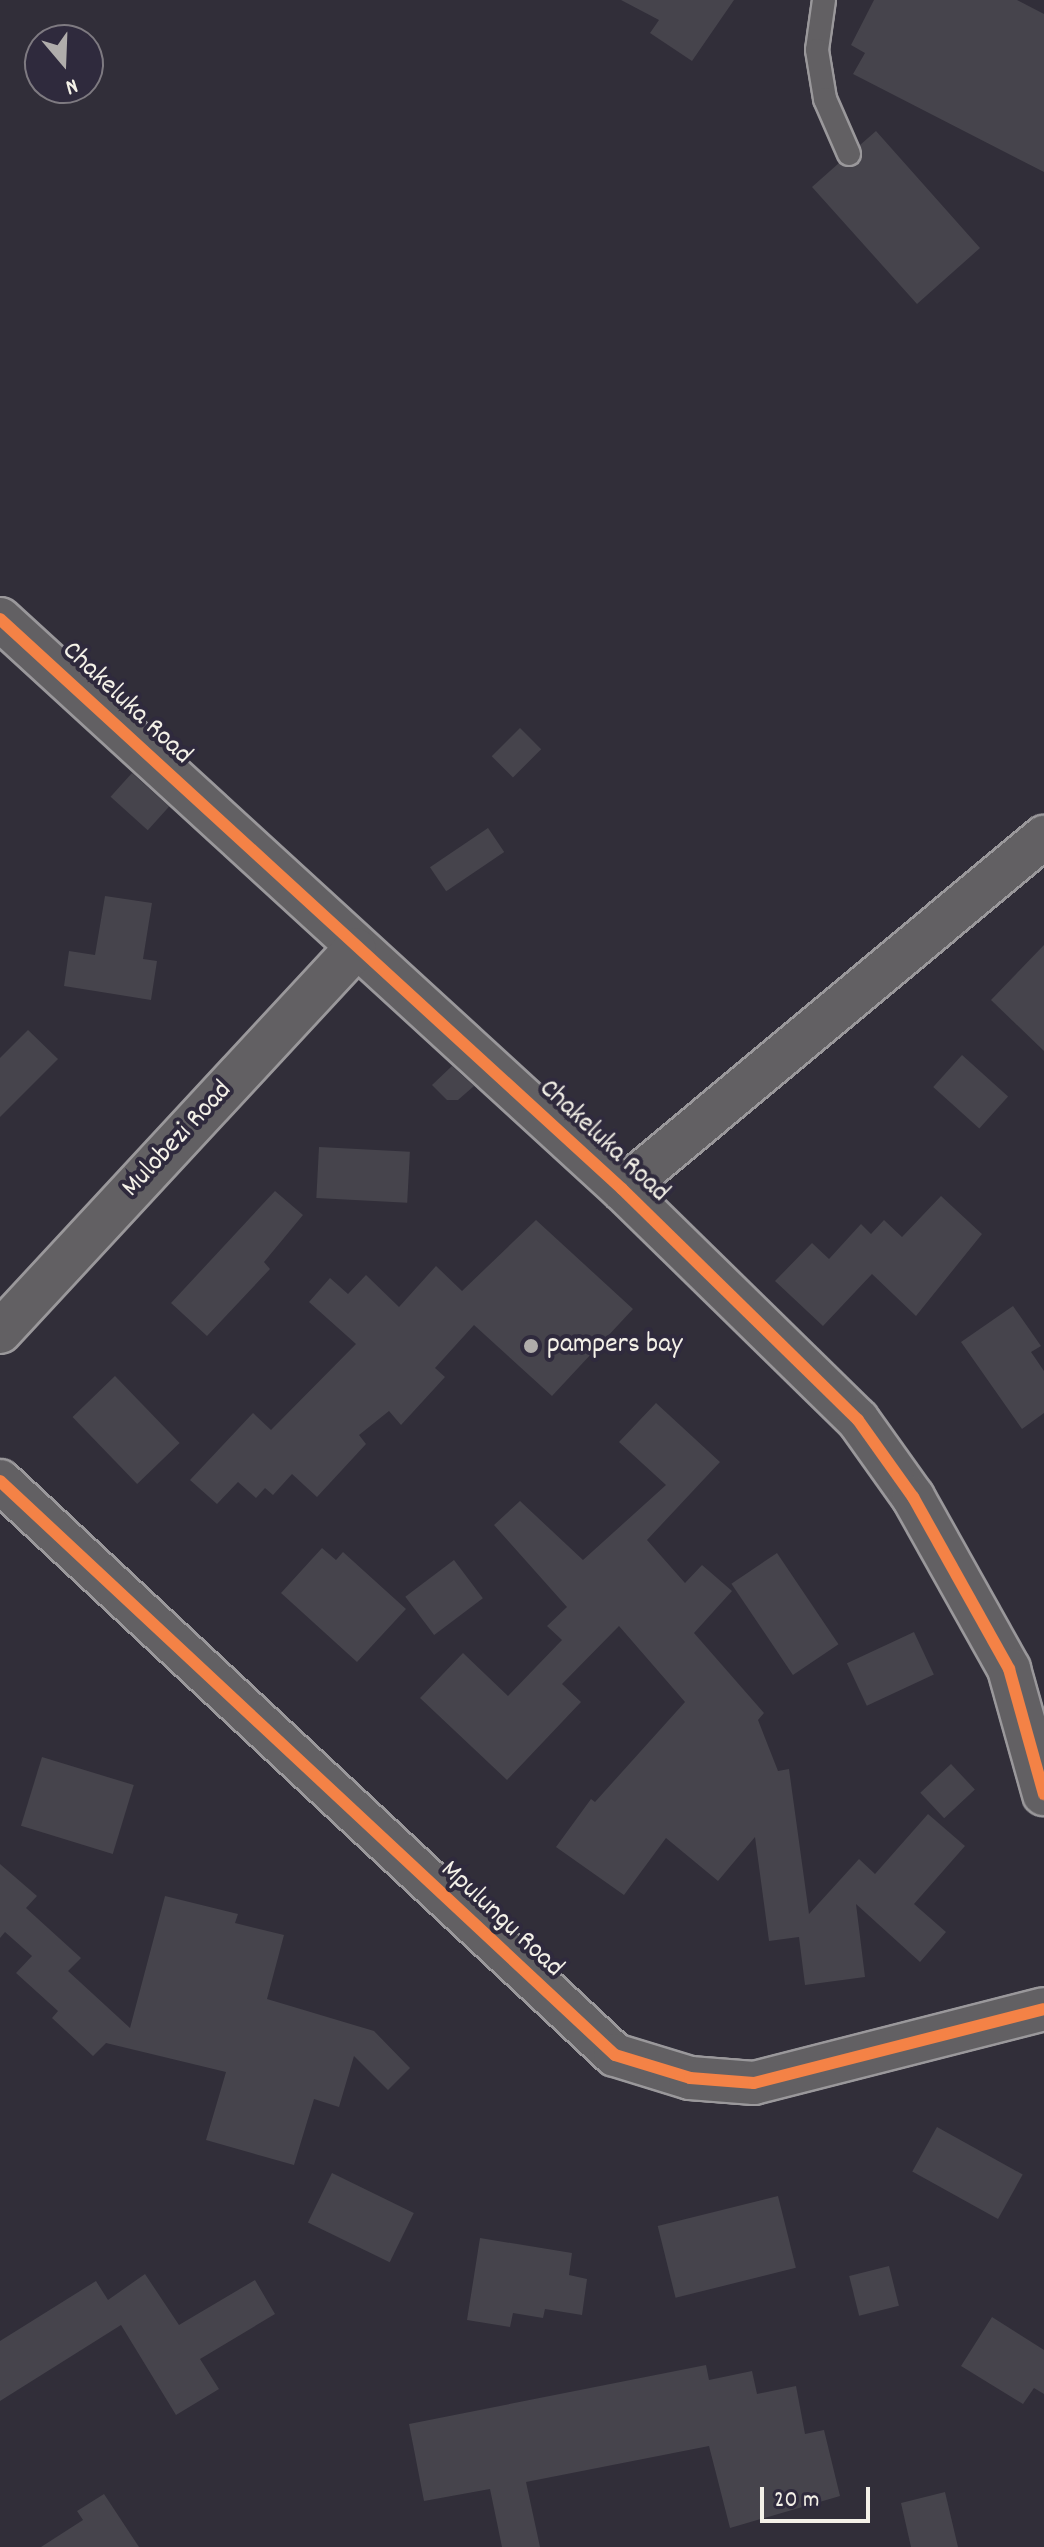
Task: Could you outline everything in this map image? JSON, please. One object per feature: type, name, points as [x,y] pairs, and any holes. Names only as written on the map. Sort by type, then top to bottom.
[{"type":"street","name":"Chakeluka Road","points":[[0,619],[355,949],[622,1189],[858,1420],[913,1497],[1009,1669],[1044,1794]]},
{"type":"street","points":[[622,1189],[1044,837]]},
{"type":"street","name":"Mulobezi Road","points":[[0,1332],[355,949]]},
{"type":"street","name":"Mpulungu Road","points":[[0,1481],[615,2055],[690,2078],[754,2083],[1044,2009]]},
{"type":"lane","points":[[824,0],[817,50],[825,99],[849,154]]},
{"type":"building","points":[[621,0],[734,0],[692,61],[650,33],[659,20]]},
{"type":"building","points":[[874,0],[1017,0],[1044,14],[1044,172],[853,74],[865,53],[851,45]]},
{"type":"building","points":[[876,131],[980,248],[917,304],[812,187],[839,163],[860,163],[860,145]]},
{"type":"building","points":[[520,728],[541,749],[513,777],[492,756]]},
{"type":"building","points":[[132,773],[169,806],[148,830],[111,797]]},
{"type":"building","points":[[488,828],[504,852],[446,891],[430,867]]},
{"type":"building","points":[[105,896],[152,903],[143,959],[157,961],[151,1000],[64,986],[69,951],[95,955]]},
{"type":"building","points":[[1044,945],[1044,1051],[991,1000]]},
{"type":"building","points":[[28,1030],[58,1059],[0,1117],[0,1058]]},
{"type":"building","points":[[962,1055],[1008,1096],[979,1128],[933,1087]]},
{"type":"building","points":[[452,1066],[474,1086],[458,1100],[447,1100],[432,1085]]},
{"type":"building","points":[[319,1147],[410,1152],[407,1203],[316,1198]]},
{"type":"building","points":[[275,1191],[303,1215],[264,1262],[270,1269],[207,1336],[171,1303]]},
{"type":"building","points":[[941,1196],[982,1234],[916,1316],[872,1274],[823,1326],[775,1281],[812,1243],[829,1259],[861,1224],[871,1234],[884,1220],[902,1237]]},
{"type":"building","points":[[536,1220],[633,1309],[552,1396],[474,1325],[435,1368],[445,1377],[401,1425],[389,1411],[359,1435],[366,1444],[317,1497],[292,1474],[273,1495],[265,1488],[256,1498],[238,1482],[217,1504],[190,1480],[253,1413],[271,1430],[356,1344],[309,1302],[330,1278],[348,1294],[366,1275],[399,1307],[436,1266],[462,1291]]},
{"type":"building","points":[[1013,1306],[1041,1346],[1031,1352],[1044,1371],[1044,1413],[1022,1429],[961,1342]]},
{"type":"building","points":[[115,1376],[180,1443],[137,1484],[73,1417]]},
{"type":"building","points":[[656,1403],[720,1462],[647,1540],[685,1583],[702,1565],[732,1591],[694,1633],[764,1713],[758,1720],[778,1771],[789,1769],[809,1914],[859,1859],[875,1874],[928,1814],[965,1846],[914,1904],[946,1932],[920,1962],[856,1904],[865,1977],[805,1985],[799,1937],[769,1941],[755,1837],[718,1881],[666,1838],[624,1895],[556,1847],[591,1799],[595,1802],[685,1702],[619,1626],[562,1684],[581,1702],[507,1780],[420,1698],[463,1653],[508,1696],[562,1640],[547,1626],[567,1607],[494,1525],[520,1501],[583,1560],[666,1485],[619,1442]]},
{"type":"building","points":[[322,1548],[336,1560],[343,1552],[406,1609],[357,1662],[281,1593]]},
{"type":"building","points":[[777,1553],[839,1644],[793,1675],[731,1584]]},
{"type":"building","points":[[454,1560],[483,1598],[434,1635],[405,1597]]},
{"type":"building","points":[[914,1632],[934,1675],[867,1706],[847,1663]]},
{"type":"building","points":[[42,1757],[134,1785],[113,1854],[21,1826]]},
{"type":"building","points":[[951,1764],[975,1790],[944,1818],[920,1793]]},
{"type":"building","points":[[0,1864],[37,1896],[26,1908],[81,1958],[68,1971],[130,2028],[165,1896],[238,1914],[235,1923],[284,1935],[267,1999],[374,2031],[410,2068],[388,2090],[354,2056],[339,2107],[314,2099],[294,2165],[206,2140],[226,2072],[106,2043],[93,2056],[52,2018],[58,2011],[16,1973],[32,1956],[5,1932],[0,1938]]},
{"type":"building","points":[[937,2127],[1023,2175],[998,2219],[912,2172]]},
{"type":"building","points":[[332,2173],[414,2213],[390,2262],[308,2222]]},
{"type":"building","points":[[778,2196],[796,2268],[676,2298],[658,2226]]},
{"type":"building","points":[[480,2238],[572,2253],[569,2275],[587,2279],[582,2315],[545,2309],[543,2318],[513,2313],[510,2327],[467,2320]]},
{"type":"building","points":[[889,2266],[899,2306],[859,2316],[849,2276]]},
{"type":"building","points":[[145,2274],[179,2325],[255,2280],[275,2314],[200,2359],[219,2389],[176,2415],[121,2325],[0,2401],[0,2341],[96,2281],[108,2300]]},
{"type":"building","points":[[992,2317],[1044,2350],[1044,2394],[1034,2388],[1023,2404],[961,2366]]},
{"type":"building","points":[[706,2365],[709,2380],[752,2371],[757,2394],[796,2386],[805,2434],[824,2430],[840,2496],[730,2528],[709,2446],[526,2482],[540,2547],[502,2547],[490,2489],[424,2501],[409,2424]]},
{"type":"building","points":[[945,2492],[958,2547],[911,2547],[901,2503]]},
{"type":"building","points":[[104,2494],[139,2547],[41,2547],[83,2520],[77,2511]]},
{"type":"cycle path","points":[[0,619],[622,1189],[858,1420],[913,1497],[1009,1669],[1044,1794]]},
{"type":"cycle path","points":[[0,1481],[615,2055],[690,2078],[754,2083],[1044,2009]]},
{"type":"place","name":"pampers bay","points":[[531,1346]]}]
